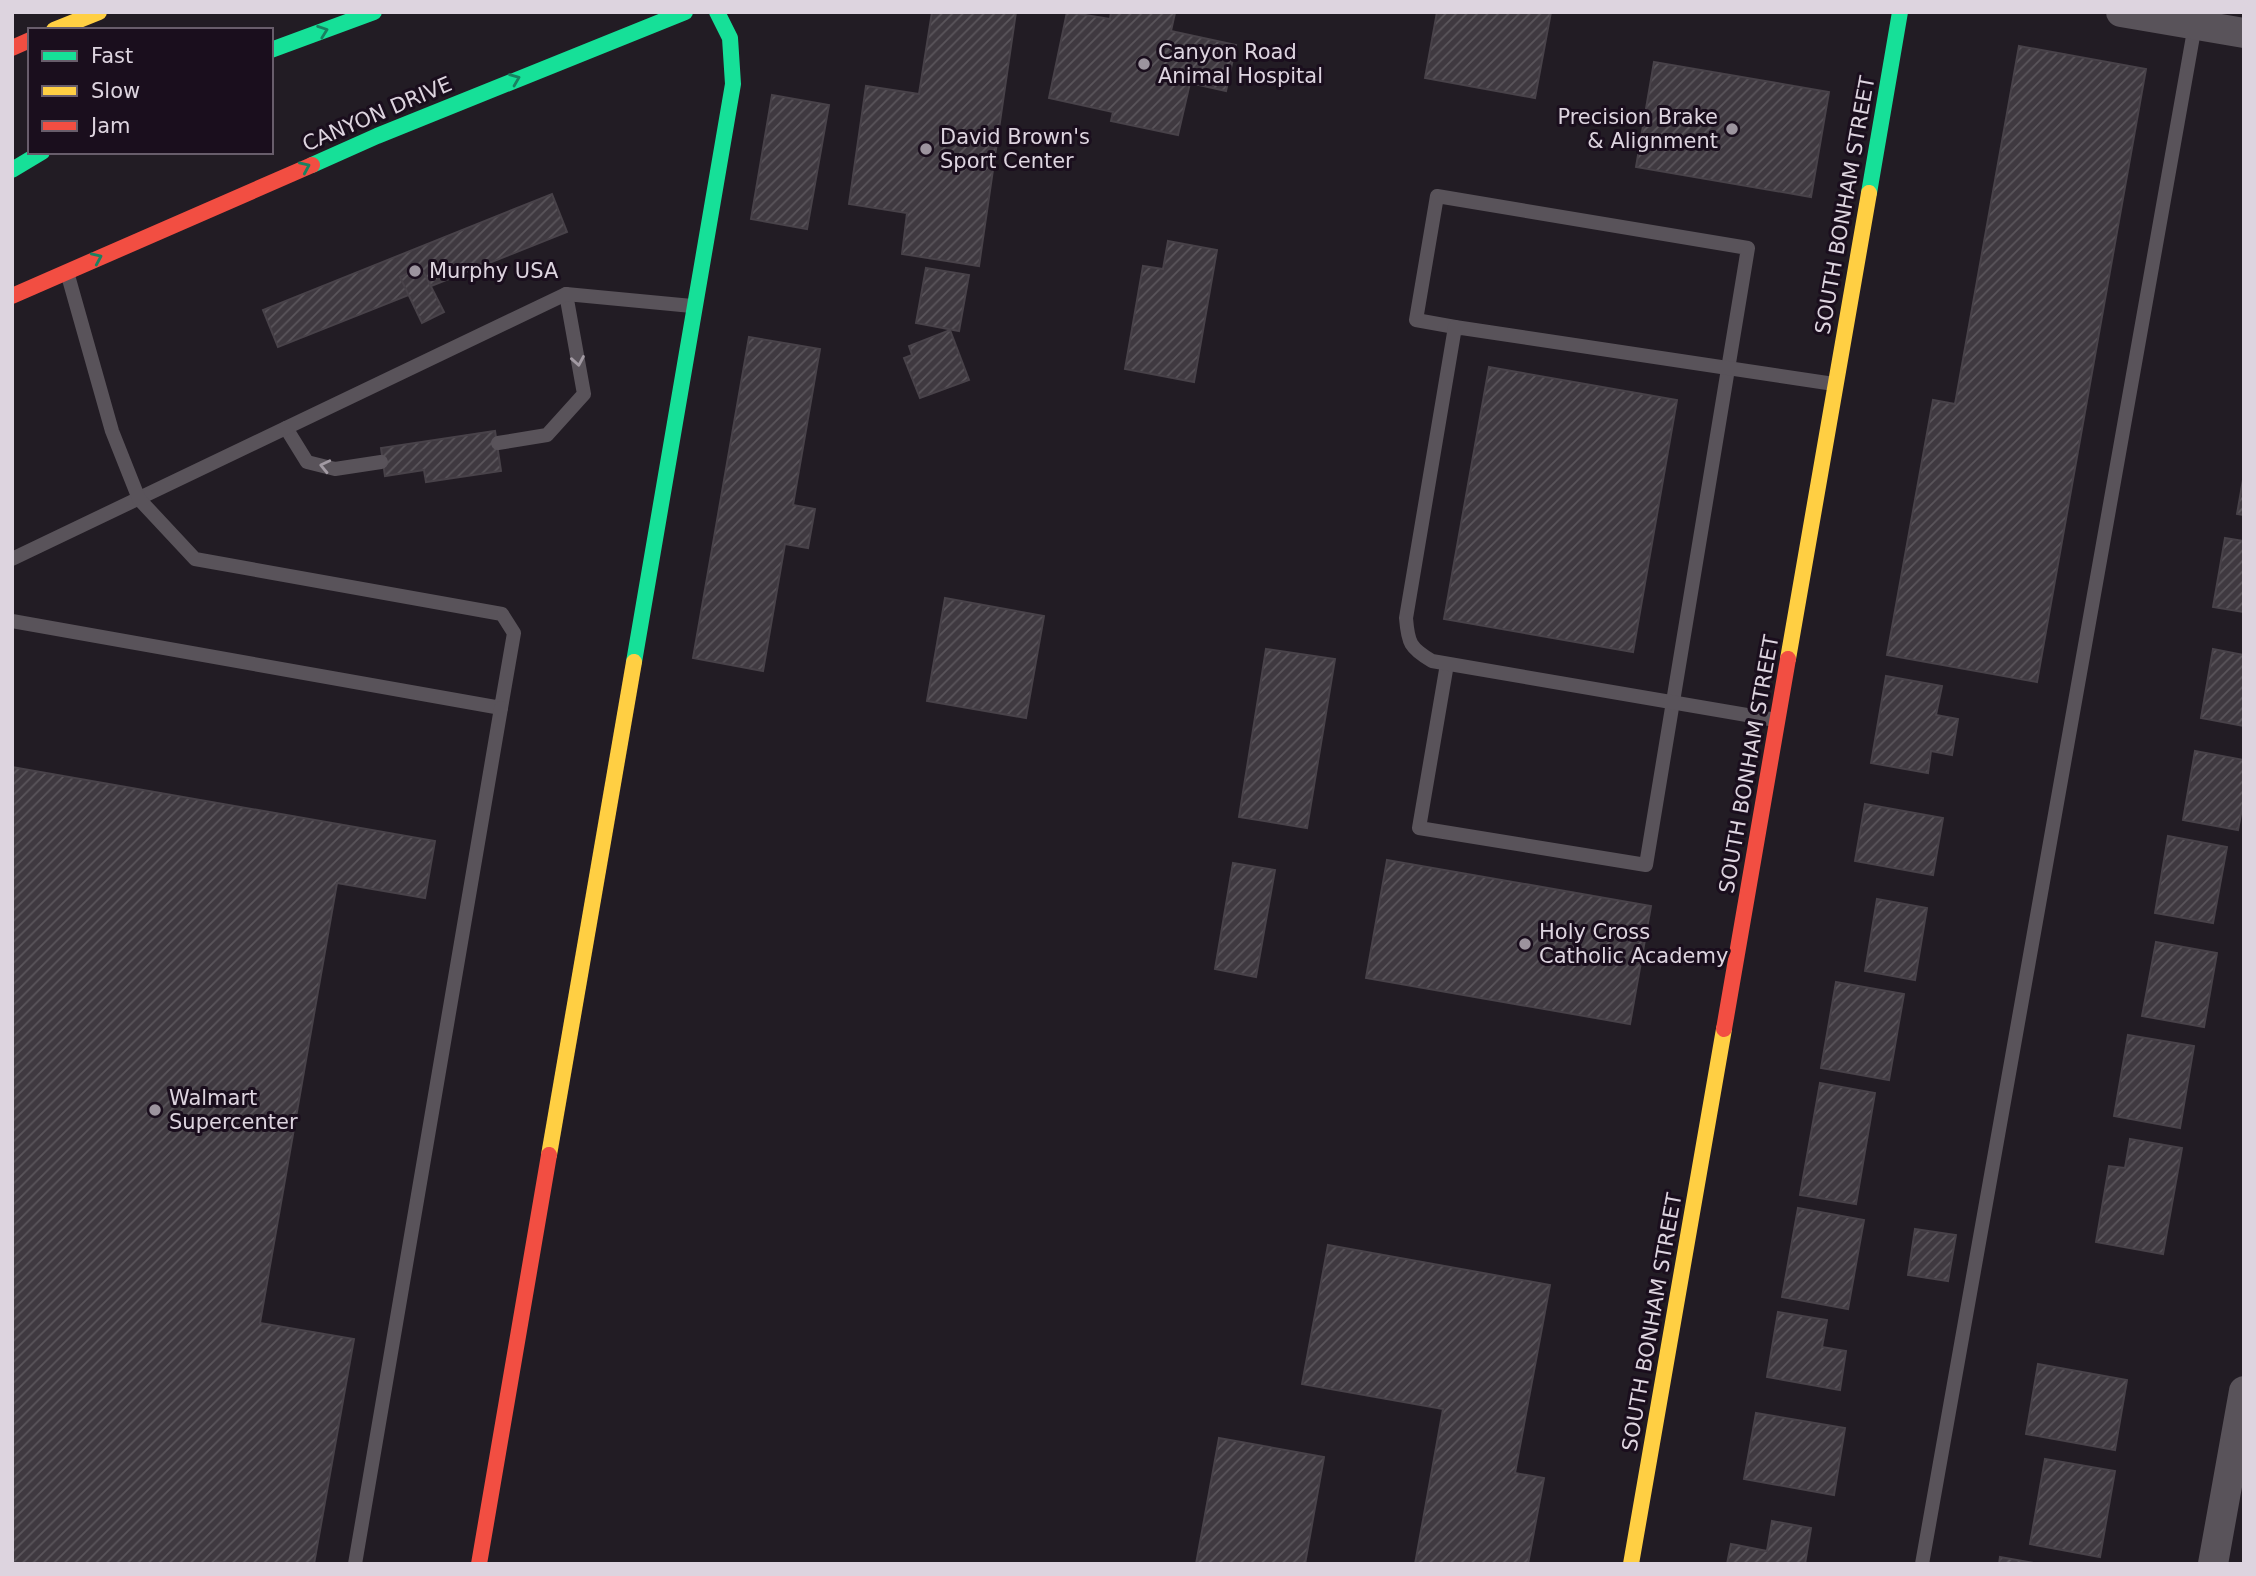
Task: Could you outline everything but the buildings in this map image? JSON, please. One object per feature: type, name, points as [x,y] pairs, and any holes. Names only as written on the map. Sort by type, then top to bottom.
[{"type":"main road","points":[[59,28],[99,12]]},
{"type":"main road","points":[[273,49],[374,12]]},
{"type":"main road","name":"CANYON DRIVE","points":[[12,296],[377,136],[685,12]]},
{"type":"main road","points":[[479,1564],[733,84],[730,38],[717,12]]},
{"type":"main road","name":"SOUTH BONHAM STREET","points":[[1631,1564],[1900,12]]},
{"type":"main road","points":[[12,48],[28,40]]},
{"type":"main road","points":[[12,170],[39,154]]},
{"type":"street","points":[[2122,12],[2244,33]]},
{"type":"street","points":[[2213,1564],[2244,1391]]},
{"type":"lane","points":[[1922,1564],[2195,25]]},
{"type":"lane","points":[[1447,664],[1419,828],[1646,865],[1729,366],[1748,248],[1437,196],[1416,320],[1729,366],[1836,384]]},
{"type":"lane","points":[[66,271],[111,430],[139,499],[195,559],[502,614],[514,633],[355,1564]]},
{"type":"lane","points":[[498,443],[547,435],[584,394],[566,294]]},
{"type":"lane","points":[[12,559],[566,294],[695,306]]},
{"type":"lane","points":[[1455,327],[1406,618],[1408,641],[1418,653],[1432,662],[1777,720]]},
{"type":"lane","points":[[286,428],[307,462],[335,469],[381,462]]},
{"type":"lane","points":[[12,621],[500,708]]},
{"type":"traffic: fast","points":[[273,49],[374,12]]},
{"type":"traffic: fast","points":[[312,165],[377,136],[685,12]]},
{"type":"traffic: fast","points":[[634,662],[733,84],[730,38],[717,12]]},
{"type":"traffic: fast","points":[[1869,193],[1900,12]]},
{"type":"traffic: fast","points":[[12,170],[39,154]]},
{"type":"traffic: slow","points":[[59,28],[99,12]]},
{"type":"traffic: slow","points":[[1788,659],[1869,193]]},
{"type":"traffic: slow","points":[[549,1155],[634,662]]},
{"type":"traffic: slow","points":[[1631,1564],[1724,1029]]},
{"type":"traffic: jam","points":[[12,48],[28,41]]},
{"type":"traffic: jam","points":[[12,296],[312,165]]},
{"type":"traffic: jam","points":[[1724,1029],[1788,659]]},
{"type":"traffic: jam","points":[[479,1564],[549,1155]]},
{"type":"place","name":"Canyon Road Animal Hospital","points":[[1144,64]]},
{"type":"place","name":"Precision Brake & Alignment","points":[[1732,129]]},
{"type":"place","name":"David Brown's Sport Center","points":[[926,149]]},
{"type":"place","name":"Murphy USA","points":[[415,271]]},
{"type":"place","name":"Holy Cross Catholic Academy","points":[[1525,944]]},
{"type":"place","name":"Walmart Supercenter","points":[[155,1110]]}]
